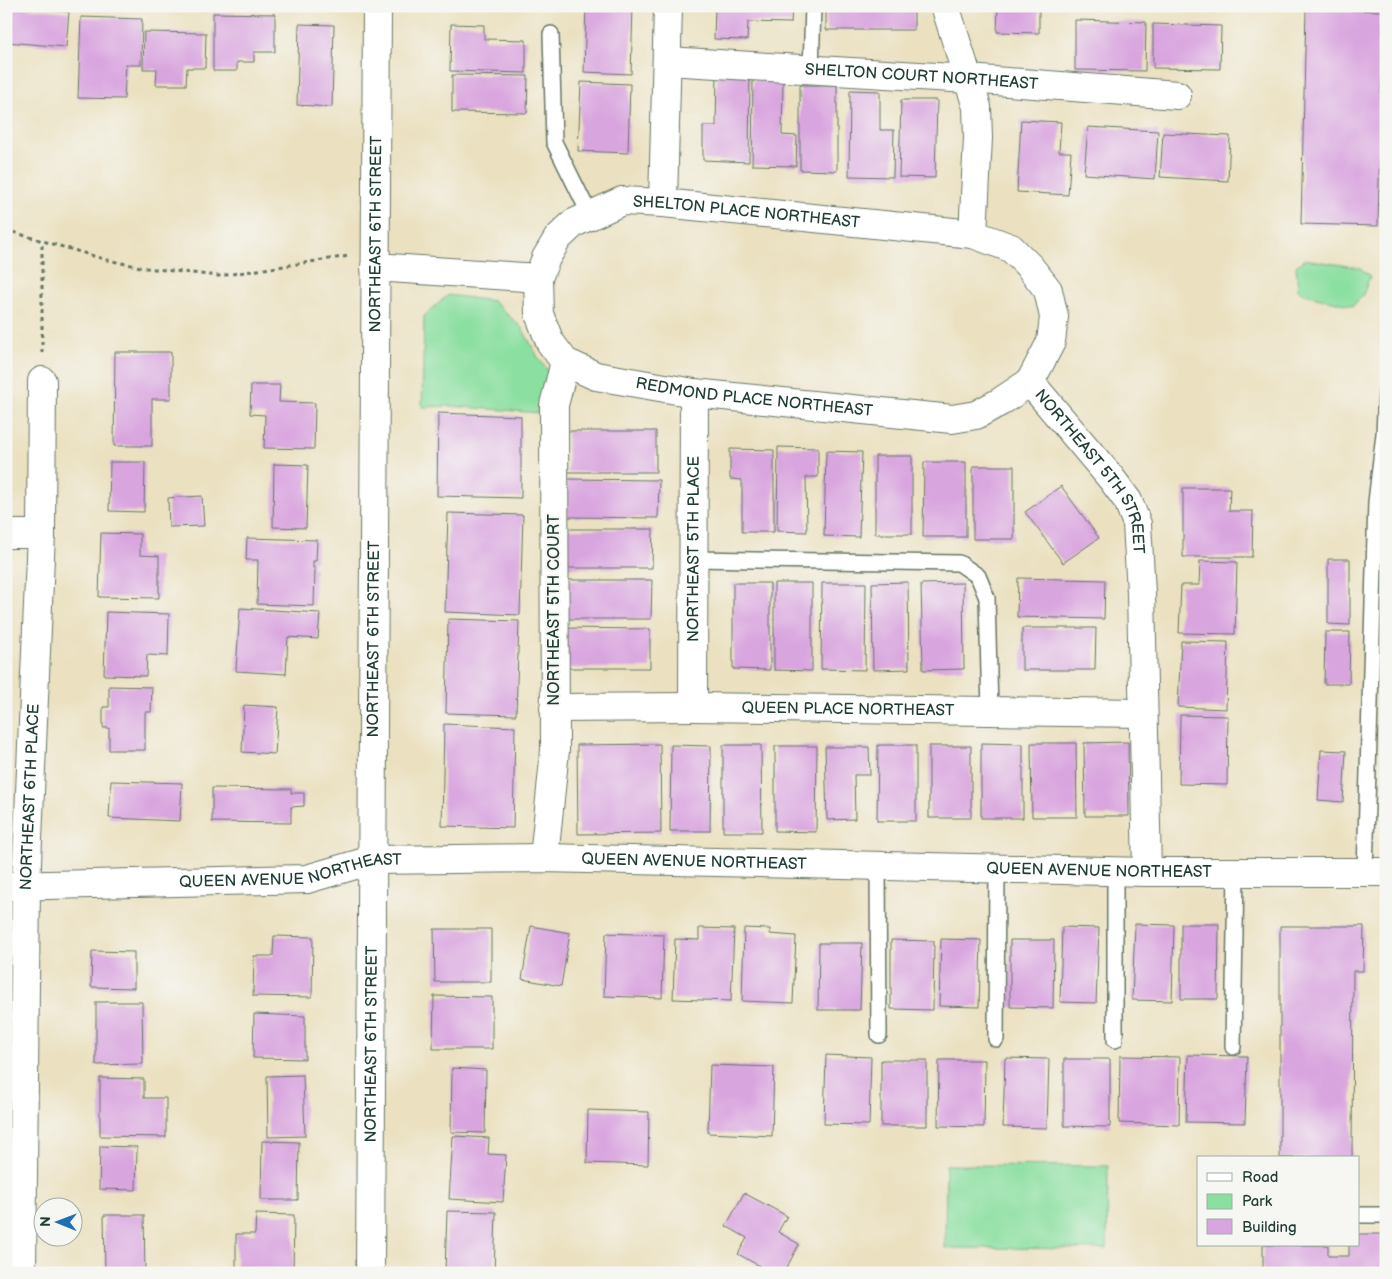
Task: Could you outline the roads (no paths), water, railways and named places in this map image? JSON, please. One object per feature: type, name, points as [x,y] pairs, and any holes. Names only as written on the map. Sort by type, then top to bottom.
[{"type":"street","name":"NORTHEAST 6TH STREET","points":[[370,1273],[377,6]]},
{"type":"street","points":[[664,203],[668,6]]},
{"type":"street","points":[[946,6],[946,12],[978,108],[973,234]]},
{"type":"street","name":"SHELTON COURT NORTHEAST","points":[[667,61],[969,79],[1176,95]]},
{"type":"street","name":"SHELTON PLACE NORTHEAST","points":[[538,278],[546,258],[558,238],[574,223],[622,201],[664,203],[973,234]]},
{"type":"street","name":"NORTHEAST 5TH STREET","points":[[973,234],[1011,248],[1030,267],[1048,290],[1054,316],[1051,342],[1030,382],[1111,478],[1128,501],[1137,524],[1141,592],[1147,872]]},
{"type":"street","points":[[376,260],[538,278]]},
{"type":"street","name":"REDMOND PLACE NORTHEAST","points":[[538,278],[539,314],[550,342],[565,362],[596,376],[694,393],[952,419],[976,415],[1030,382]]},
{"type":"street","name":"NORTHEAST 5TH COURT","points":[[544,858],[555,750],[554,405],[565,362]]},
{"type":"street","name":"NORTHEAST 6TH PLACE","points":[[22,1273],[16,886],[41,534],[42,381]]},
{"type":"street","name":"NORTHEAST 5TH PLACE","points":[[693,707],[694,393]]},
{"type":"street","points":[[6,534],[41,534]]},
{"type":"street","name":"QUEEN PLACE NORTHEAST","points":[[554,708],[693,707],[1143,713]]},
{"type":"street","name":"QUEEN AVENUE NORTHEAST","points":[[16,886],[307,880],[372,860],[544,858],[1147,872],[1375,872]]},
{"type":"lane","points":[[812,70],[813,6]]},
{"type":"lane","points":[[551,34],[554,142],[590,215]]},
{"type":"lane","points":[[1375,872],[1376,502],[1385,434],[1386,391]]},
{"type":"lane","points":[[693,559],[959,563],[978,576],[987,598],[990,711]]},
{"type":"lane","points":[[878,865],[879,1035]]},
{"type":"lane","points":[[996,1039],[997,868]]},
{"type":"lane","points":[[1115,871],[1115,1040]]},
{"type":"lane","points":[[1233,1047],[1236,872]]},
{"type":"lane","points":[[1360,1215],[1386,1215]]}]
